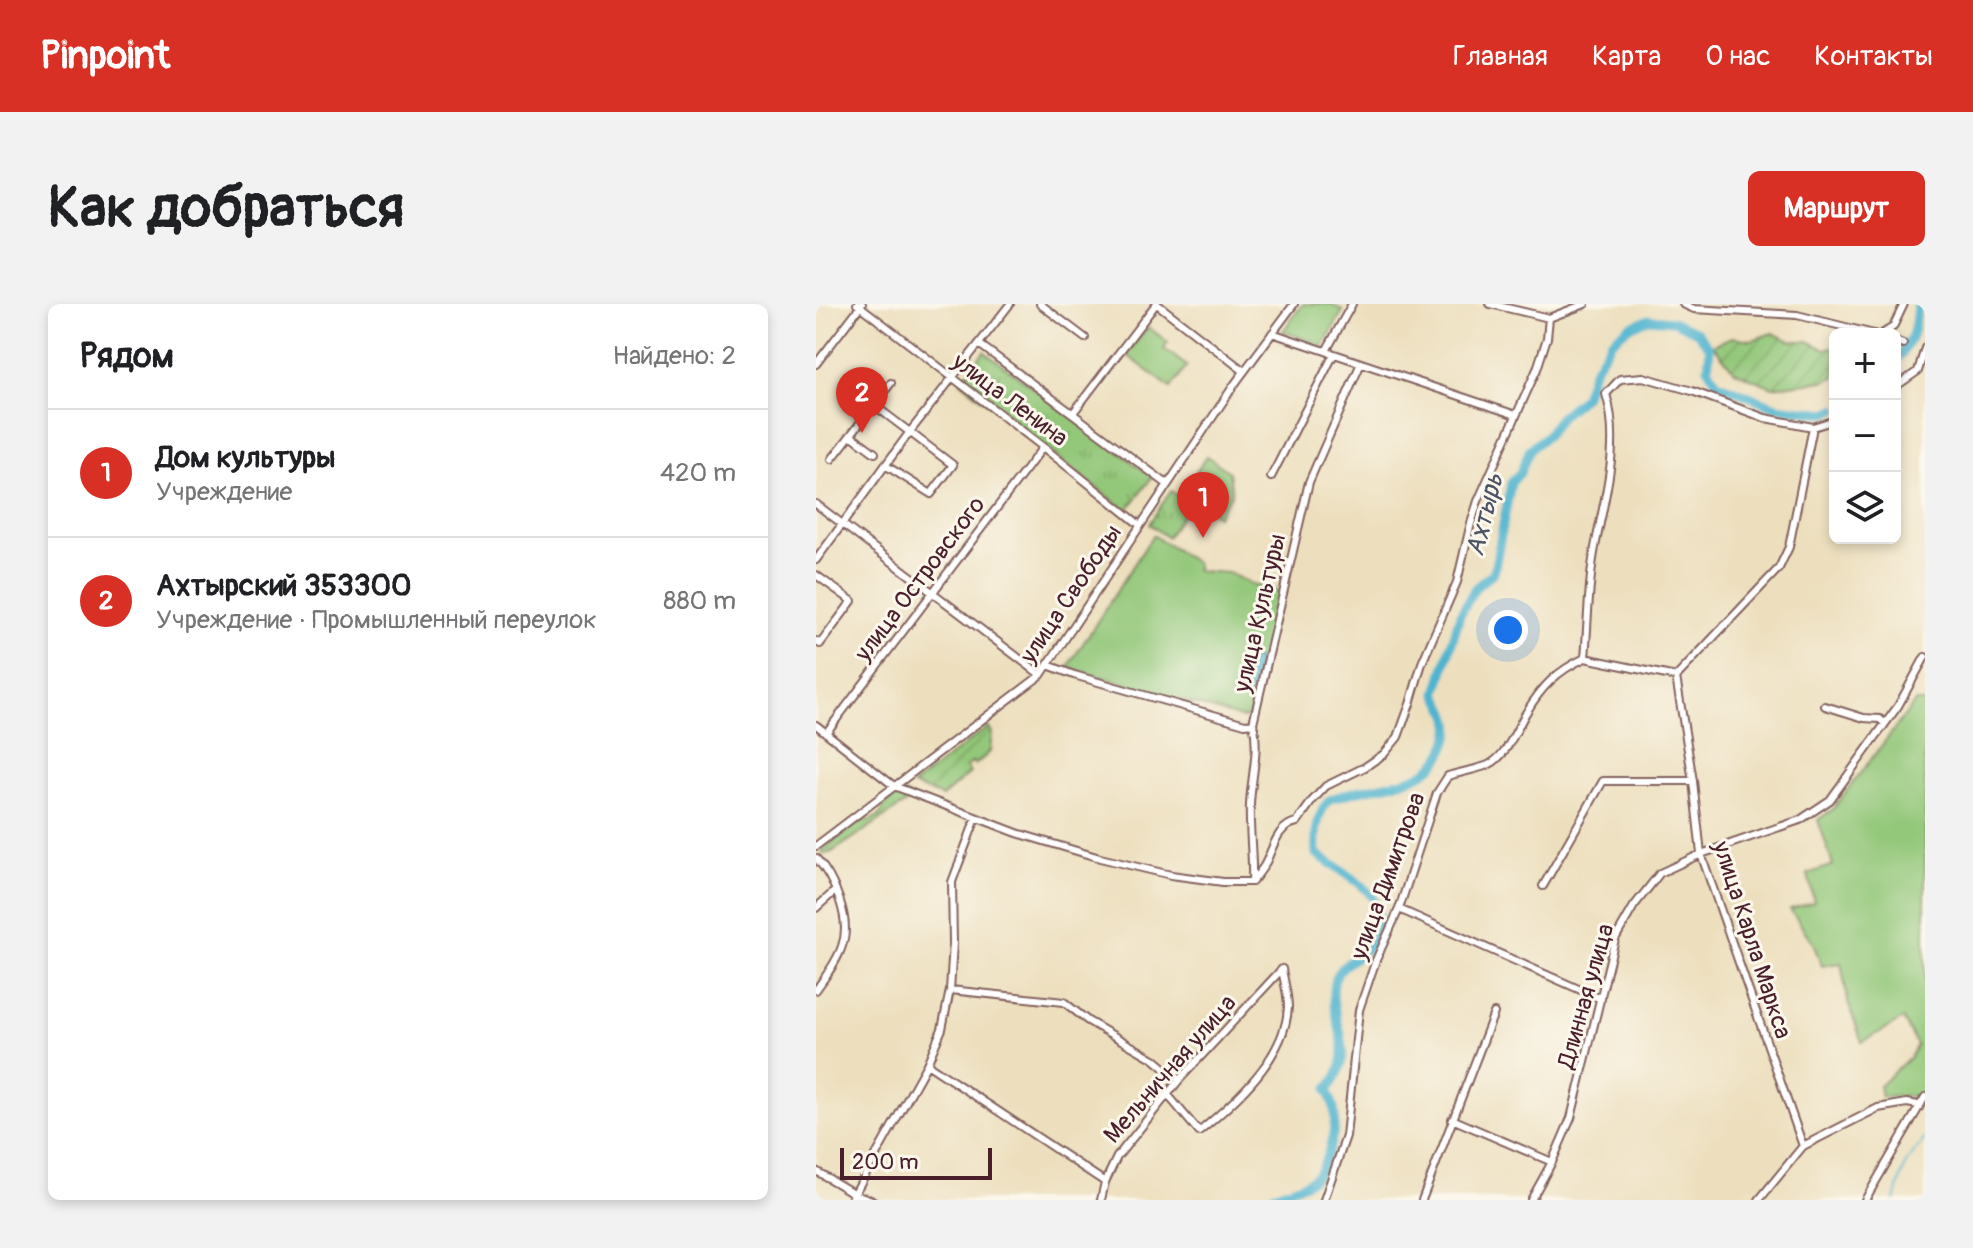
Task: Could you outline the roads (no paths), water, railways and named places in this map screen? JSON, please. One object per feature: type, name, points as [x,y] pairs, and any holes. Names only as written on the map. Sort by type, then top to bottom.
[{"type":"street","points":[[816,560],[909,433],[1010,304]]},
{"type":"street","points":[[1040,304],[1085,338]]},
{"type":"street","points":[[1073,413],[1157,304],[1244,371]]},
{"type":"street","name":"улица Свободы","points":[[816,846],[1041,675],[1244,371],[1294,304]]},
{"type":"street","points":[[1326,351],[1352,304]]},
{"type":"street","points":[[1490,304],[1517,307],[1549,318],[1585,304]]},
{"type":"street","points":[[1683,304],[1694,309],[1797,315],[1850,328]]},
{"type":"street","points":[[1797,315],[1802,304]]},
{"type":"street","points":[[1891,328],[1904,304]]},
{"type":"street","points":[[816,364],[859,305]]},
{"type":"street","name":"улица Ленина","points":[[859,305],[1140,525]]},
{"type":"street","points":[[816,725],[894,786],[1017,833],[1157,871],[1223,882],[1252,882],[1262,869],[1279,833],[1289,824],[1297,822],[1326,786],[1365,767],[1384,754],[1398,737],[1422,663],[1457,582],[1478,501],[1537,369],[1547,338],[1549,318]]},
{"type":"street","points":[[1272,333],[1516,415]]},
{"type":"street","name":"улица Ленина","points":[[979,344],[1167,484]]},
{"type":"street","points":[[1901,383],[1918,371],[1925,348]]},
{"type":"street","points":[[1271,477],[1334,354]]},
{"type":"street","name":"улица Культуры","points":[[1252,882],[1250,806],[1256,750],[1253,723],[1309,482],[1361,363]]},
{"type":"street","points":[[1813,427],[1789,547],[1779,568],[1676,677],[1585,658],[1593,557],[1611,462],[1611,410],[1606,394],[1620,379],[1643,377],[1765,418],[1813,427],[1829,422]]},
{"type":"street","points":[[832,459],[891,383]]},
{"type":"street","points":[[874,405],[953,465],[931,494],[885,465]]},
{"type":"street","points":[[851,435],[875,453]]},
{"type":"street","name":"улица Островского","points":[[826,733],[1043,447]]},
{"type":"street","points":[[816,504],[1041,675]]},
{"type":"street","points":[[816,575],[852,601],[820,644],[816,641]]},
{"type":"street","name":"Длинная улица","points":[[1531,1200],[1571,1118],[1615,939],[1634,906],[1660,873],[1701,854],[1800,820],[1830,800],[1898,706],[1925,657]]},
{"type":"street","name":"улица Димитрова","points":[[1324,1200],[1346,1136],[1359,1010],[1376,960],[1399,909],[1437,793],[1448,776],[1490,764],[1504,750],[1546,685],[1564,668],[1585,658]]},
{"type":"street","points":[[1048,665],[1245,724],[1253,723]]},
{"type":"street","name":"улица Карла Маркса","points":[[1676,677],[1701,854],[1803,1146]]},
{"type":"street","points":[[1825,706],[1864,718],[1880,719],[1885,724]]},
{"type":"street","points":[[1543,886],[1603,781],[1693,781]]},
{"type":"street","points":[[853,1197],[927,1064],[942,1029],[950,990],[952,882],[976,818]]},
{"type":"street","points":[[816,858],[836,890],[846,925],[843,946],[816,990]]},
{"type":"street","points":[[816,908],[836,890]]},
{"type":"street","points":[[1399,909],[1601,999]]},
{"type":"street","name":"Мельничная улица","points":[[1101,1200],[1105,1182],[1117,1157],[1167,1094],[1179,1080],[1282,969],[1288,1006],[1282,1036],[1275,1053],[1226,1109],[1199,1132],[1167,1094]]},
{"type":"street","points":[[950,990],[1064,1002],[1088,1021],[1154,1059],[1179,1080]]},
{"type":"street","points":[[1422,1200],[1494,1013]]},
{"type":"street","points":[[927,1064],[1105,1182]]},
{"type":"street","points":[[1865,1200],[1925,1097]]},
{"type":"street","points":[[1759,1200],[1803,1146],[1878,1108],[1907,1103],[1918,1105]]},
{"type":"street","points":[[1452,1119],[1552,1162]]},
{"type":"street","points":[[816,1171],[853,1197],[872,1200]]},
{"type":"water","points":[[1242,655],[1260,660],[1249,701],[1231,696]]},
{"type":"waterway","name":"Ахтырь","points":[[1901,354],[1912,336],[1917,304]]},
{"type":"waterway","name":"Ахтырь","points":[[1265,1200],[1312,1179],[1327,1156],[1335,1116],[1327,1090],[1338,1075],[1343,1047],[1334,1007],[1335,979],[1344,966],[1372,943],[1378,923],[1378,910],[1368,892],[1316,853],[1319,818],[1332,799],[1415,777],[1437,762],[1444,750],[1450,734],[1450,721],[1437,693],[1460,615],[1475,588],[1494,572],[1511,483],[1520,473],[1530,449],[1584,397],[1592,373],[1611,342],[1629,327],[1649,319],[1673,321],[1697,332],[1710,348],[1708,368],[1717,383],[1776,407],[1829,412]]},
{"type":"waterway","points":[[1895,1200],[1905,1165],[1925,1138]]},
{"type":"place","name":"Ахтырский 353300","points":[[862,433]]},
{"type":"place","name":"Дом культуры","points":[[1203,538]]}]
